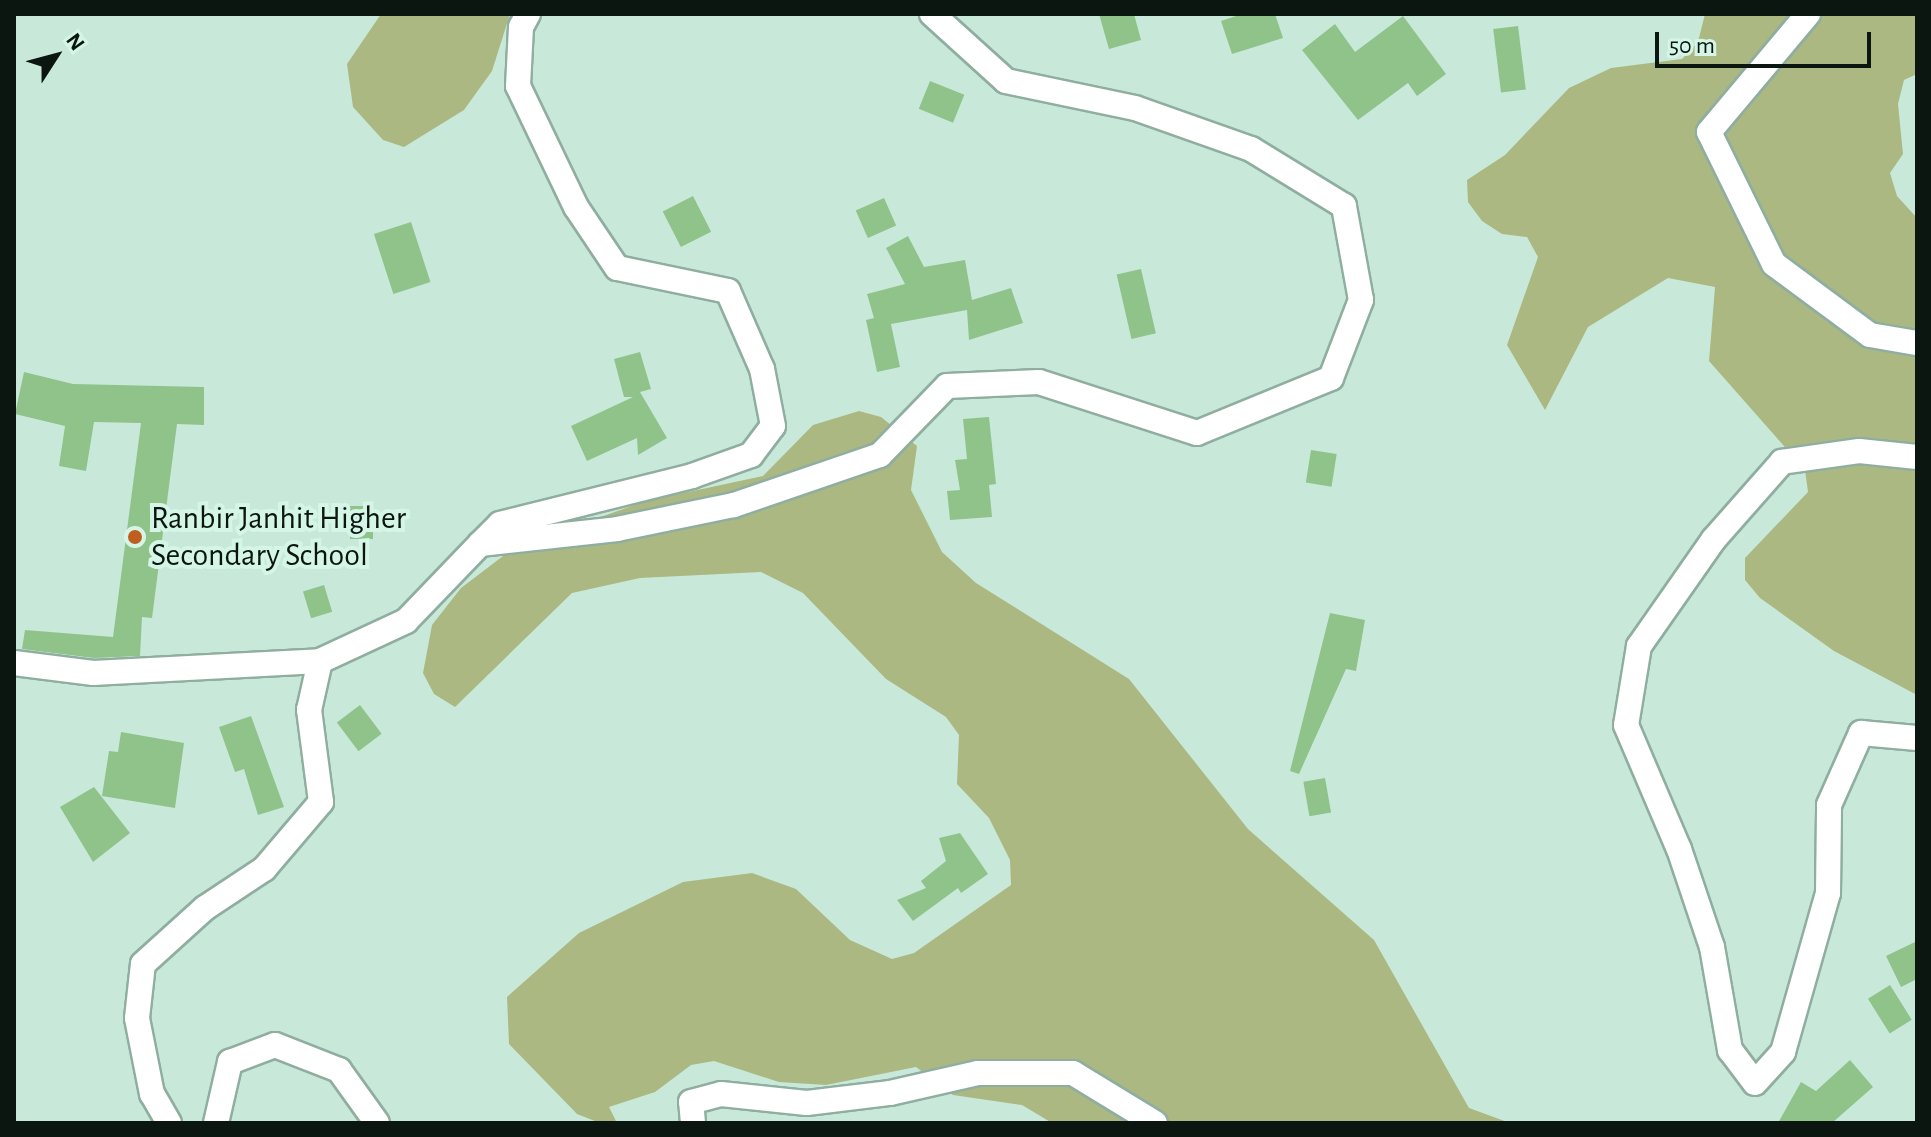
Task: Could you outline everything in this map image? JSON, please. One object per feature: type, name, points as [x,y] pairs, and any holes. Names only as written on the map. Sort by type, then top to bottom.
[{"type":"street","points":[[14,663],[93,673],[320,661],[406,621],[500,524],[692,476],[751,455],[773,426],[762,369],[728,291],[617,268],[576,207],[518,86],[521,27],[528,14]]},
{"type":"street","points":[[480,544],[617,529],[734,505],[880,455],[947,386],[1039,382],[1197,433],[1331,378],[1361,300],[1344,206],[1251,149],[1135,108],[1006,81],[932,14]]},
{"type":"street","points":[[1808,14],[1709,132],[1774,264],[1870,335],[1917,343]]},
{"type":"street","points":[[1917,457],[1859,451],[1782,462],[1714,539],[1639,646],[1626,725],[1679,849],[1712,947],[1730,1050],[1755,1083],[1783,1052],[1828,893],[1829,805],[1861,733],[1917,738]]},
{"type":"street","points":[[169,1123],[152,1094],[137,1018],[143,964],[205,908],[264,869],[321,802],[309,710],[320,661]]},
{"type":"street","points":[[216,1123],[230,1062],[275,1045],[339,1070],[377,1123]]},
{"type":"street","points":[[693,1123],[691,1102],[721,1094],[807,1103],[890,1093],[978,1073],[1073,1073],[1155,1123]]},
{"type":"green space","points":[[381,14],[510,14],[492,71],[464,110],[404,147],[383,140],[353,107],[347,64]]},
{"type":"green space","points":[[1705,14],[1917,14],[1917,74],[1904,80],[1898,104],[1903,154],[1890,173],[1897,196],[1917,218],[1917,695],[1834,651],[1760,598],[1745,580],[1745,558],[1808,492],[1805,470],[1709,361],[1715,287],[1668,278],[1588,327],[1545,410],[1507,345],[1538,257],[1527,237],[1502,234],[1482,221],[1468,202],[1467,180],[1505,155],[1569,88],[1611,68],[1682,59],[1698,42]]},
{"type":"green space","points":[[859,411],[881,417],[917,446],[911,490],[942,552],[976,583],[1129,679],[1248,829],[1374,940],[1469,1108],[1510,1123],[1052,1123],[1022,1105],[953,1095],[916,1067],[826,1085],[779,1082],[714,1061],[691,1065],[655,1092],[609,1107],[617,1123],[600,1123],[577,1114],[509,1044],[507,997],[579,933],[683,882],[752,873],[796,889],[850,940],[892,959],[914,953],[1011,885],[1010,860],[989,818],[957,784],[959,735],[946,717],[886,679],[803,593],[761,572],[640,578],[572,593],[455,707],[434,694],[423,673],[432,625],[461,588],[515,547],[646,501],[763,476],[813,425]]},
{"type":"building","points":[[1099,14],[1134,14],[1141,40],[1109,49]]},
{"type":"building","points":[[1242,14],[1275,14],[1283,38],[1232,54],[1221,21]]},
{"type":"building","points":[[1403,16],[1446,74],[1417,96],[1408,83],[1358,120],[1302,50],[1335,24],[1355,52]]},
{"type":"building","points":[[1518,26],[1526,90],[1501,93],[1493,29]]},
{"type":"building","points":[[930,81],[964,95],[953,123],[919,109]]},
{"type":"building","points":[[693,196],[711,232],[681,247],[663,211]]},
{"type":"building","points":[[884,198],[896,225],[868,238],[856,211]]},
{"type":"building","points":[[411,222],[430,282],[393,294],[374,234]]},
{"type":"building","points":[[908,236],[924,267],[965,260],[972,300],[1011,288],[1023,323],[969,340],[967,310],[891,324],[900,367],[877,372],[866,320],[874,318],[867,294],[905,284],[886,248]]},
{"type":"building","points":[[1141,269],[1156,333],[1131,339],[1117,275]]},
{"type":"building","points":[[640,352],[651,389],[640,392],[667,438],[638,455],[637,438],[587,461],[571,426],[633,397],[624,397],[614,359]]},
{"type":"building","points":[[24,372],[73,384],[204,387],[204,425],[177,424],[152,618],[142,617],[140,656],[94,658],[22,649],[25,630],[113,637],[141,423],[94,422],[86,471],[59,466],[65,426],[15,414]]},
{"type":"building","points":[[989,417],[996,484],[989,485],[992,517],[950,520],[947,491],[960,490],[955,460],[967,459],[963,419]]},
{"type":"building","points":[[1311,450],[1337,454],[1332,487],[1306,483]]},
{"type":"building","points":[[350,506],[373,506],[373,539],[350,539]]},
{"type":"building","points":[[324,585],[332,612],[311,618],[303,591]]},
{"type":"building","points":[[1330,613],[1365,620],[1356,671],[1346,669],[1299,774],[1290,771]]},
{"type":"building","points":[[360,705],[382,734],[359,751],[337,722]]},
{"type":"building","points":[[251,716],[284,807],[258,815],[244,769],[235,772],[219,727]]},
{"type":"building","points":[[121,732],[184,743],[175,808],[102,796],[109,751],[118,752]]},
{"type":"building","points":[[1325,778],[1331,812],[1309,816],[1303,782]]},
{"type":"building","points":[[94,787],[130,833],[93,862],[60,807]]},
{"type":"building","points":[[960,833],[988,874],[961,893],[958,888],[913,921],[897,900],[926,888],[921,881],[946,861],[939,838]]},
{"type":"building","points":[[1917,941],[1917,979],[1901,987],[1886,956]]},
{"type":"building","points":[[1890,985],[1912,1020],[1890,1034],[1868,999]]},
{"type":"building","points":[[1850,1060],[1873,1087],[1832,1123],[1778,1123],[1801,1082],[1816,1091]]},
{"type":"place","name":"Ranbir Janhit Higher Secondary School","points":[[135,537]]}]
